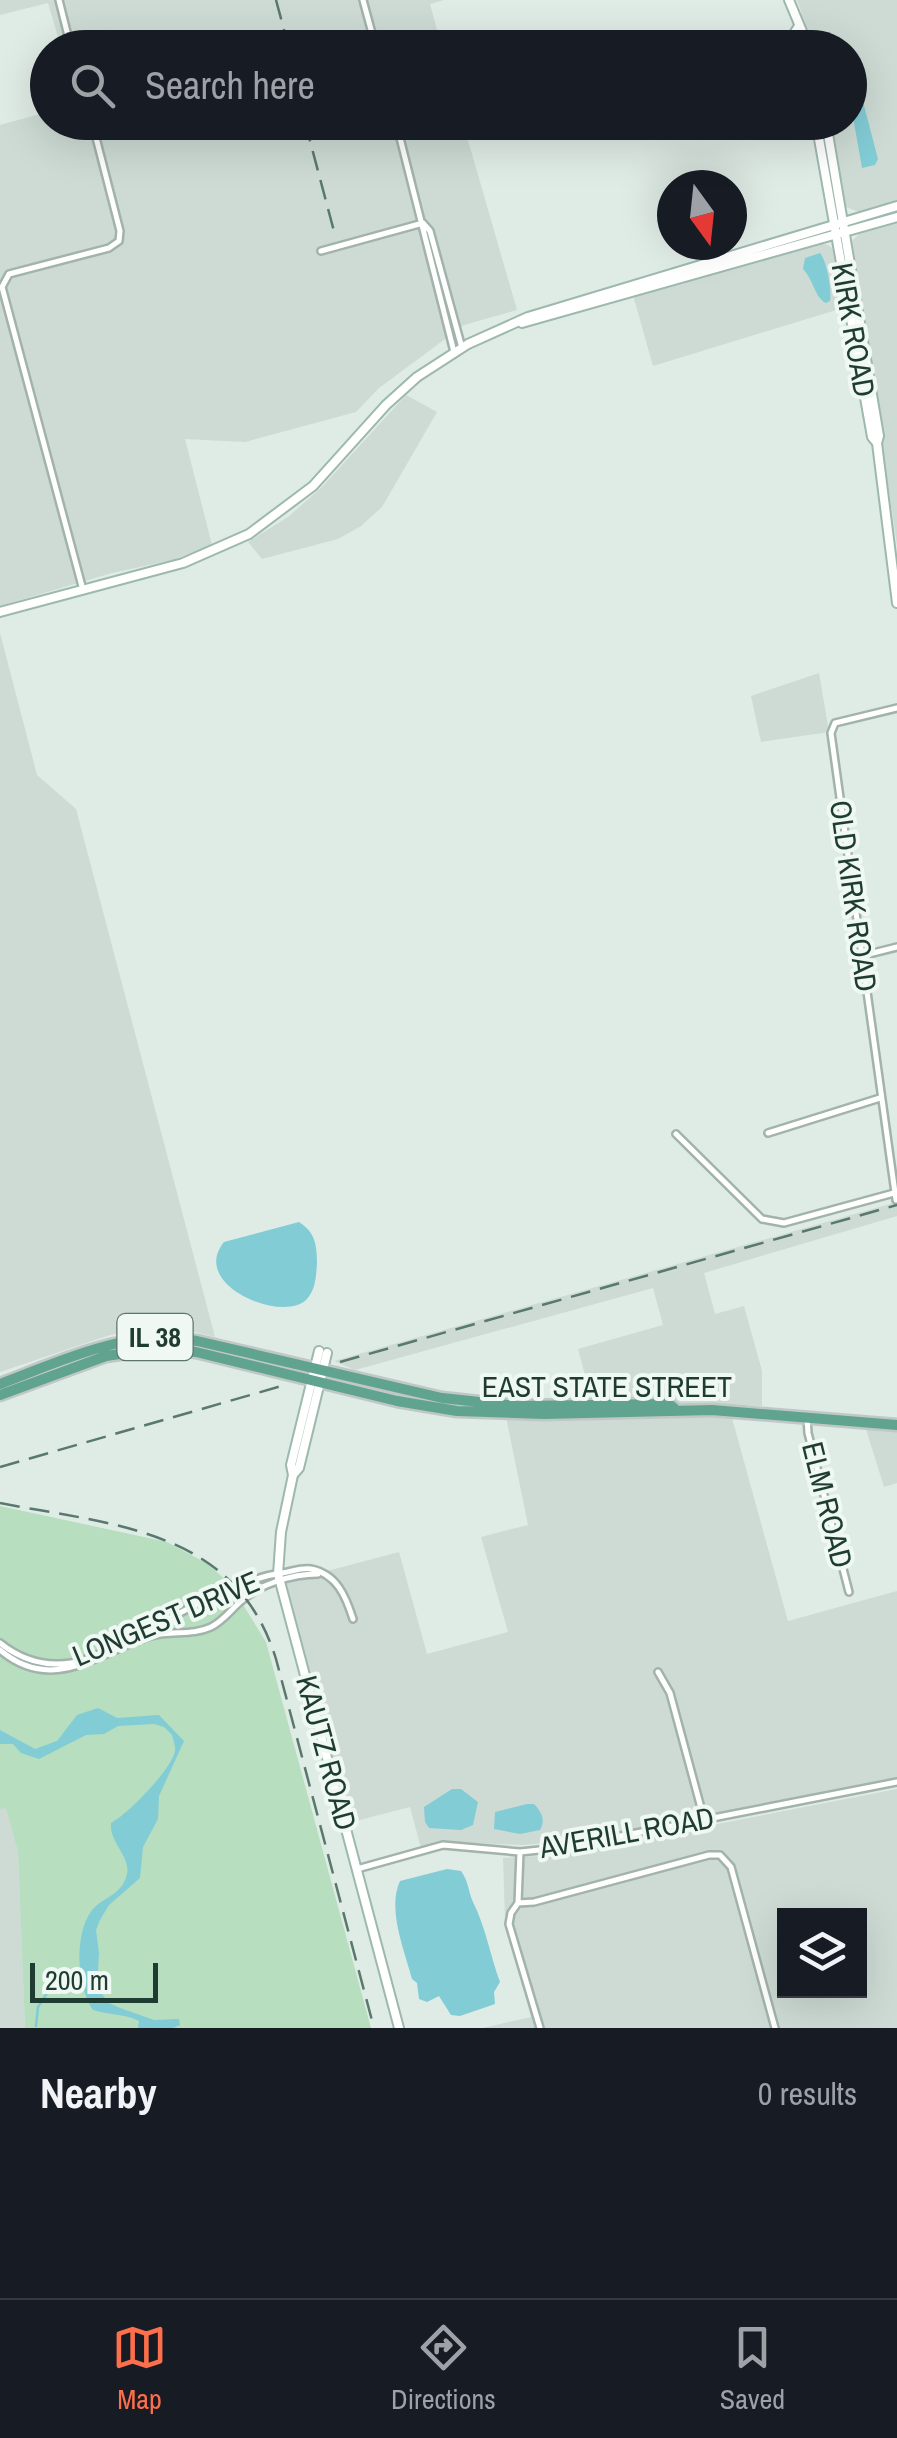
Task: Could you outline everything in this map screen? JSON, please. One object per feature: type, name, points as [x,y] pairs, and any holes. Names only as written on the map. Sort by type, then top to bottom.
[{"type":"main road","name":"IL 38","points":[[0,1384],[104,1345],[150,1338],[197,1341],[317,1376]]},
{"type":"main road","name":"IL 38","points":[[0,1395],[106,1356],[143,1348],[196,1352],[317,1376]]},
{"type":"main road","name":"EAST STATE STREET","points":[[317,1376],[412,1404],[472,1412],[667,1412],[674,1408],[897,1424]]},
{"type":"street","points":[[59,0],[67,30]]},
{"type":"street","points":[[363,0],[371,30]]},
{"type":"street","points":[[789,0],[797,30]]},
{"type":"street","points":[[798,26],[804,30]]},
{"type":"street","points":[[83,590],[3,291],[4,280],[12,273],[109,248],[119,241],[120,231],[97,140]]},
{"type":"street","points":[[401,140],[423,223],[430,231],[458,350]]},
{"type":"street","points":[[820,140],[839,228]]},
{"type":"street","points":[[828,140],[839,228]]},
{"type":"street","points":[[0,612],[196,559],[267,523],[313,486],[402,389],[458,350],[517,323],[839,228],[897,206]]},
{"type":"street","points":[[839,228],[897,216]]},
{"type":"street","points":[[321,251],[423,223]]},
{"type":"street","name":"KIRK ROAD","points":[[839,228],[866,404],[877,444],[897,603]]},
{"type":"street","name":"OLD KIRK ROAD","points":[[676,1134],[762,1218],[784,1223],[895,1196],[832,726],[897,708]]},
{"type":"street","points":[[861,956],[897,947]]},
{"type":"street","points":[[768,1133],[880,1098]]},
{"type":"street","name":"KAUTZ ROAD","points":[[323,1352],[300,1468],[293,1475],[281,1532],[279,1577],[400,2028]]},
{"type":"street","name":"ELM ROAD","points":[[807,1417],[849,1592]]},
{"type":"street","points":[[279,1577],[302,1569],[322,1574],[340,1588],[353,1619]]},
{"type":"street","name":"LONGEST DRIVE","points":[[0,1646],[32,1661],[73,1662],[165,1624],[202,1600],[260,1577],[279,1577]]},
{"type":"street","name":"LONGEST DRIVE","points":[[0,1646],[28,1665],[70,1668],[156,1635],[212,1626],[279,1577]]},
{"type":"street","points":[[231,1590],[240,1602]]},
{"type":"street","points":[[658,1672],[670,1692],[704,1819]]},
{"type":"street","name":"AVERILL ROAD","points":[[357,1869],[443,1845],[520,1852],[559,1848],[897,1782]]},
{"type":"street","points":[[520,1852],[518,1903],[509,1924],[540,2028]]},
{"type":"street","points":[[518,1903],[720,1855],[731,1867],[775,2028]]},
{"type":"shaded area","points":[[0,0],[444,0],[430,4],[437,30],[56,30],[48,3],[0,15]]},
{"type":"shaded area","points":[[797,0],[897,0],[897,201],[859,212],[846,207],[834,140],[867,140],[867,30],[808,30]]},
{"type":"shaded area","points":[[30,117],[30,140],[468,140],[517,310],[464,325],[379,388],[356,412],[245,442],[185,439],[212,545],[172,560],[0,606],[0,125]]},
{"type":"shaded area","points":[[897,221],[897,545],[852,241],[862,231]]},
{"type":"shaded area","points":[[823,243],[835,253],[846,307],[653,366],[633,295]]},
{"type":"shaded area","points":[[406,395],[437,412],[382,507],[361,526],[338,539],[262,559],[248,542],[288,517],[321,488]]},
{"type":"shaded area","points":[[0,633],[37,775],[76,809],[215,1337],[179,1328],[145,1329],[110,1335],[0,1372]]},
{"type":"shaded area","points":[[819,673],[829,732],[761,742],[751,696]]},
{"type":"shaded area","points":[[897,1202],[897,1216],[704,1273],[715,1314],[744,1306],[762,1371],[762,1406],[592,1401],[578,1349],[663,1325],[653,1288],[355,1370],[334,1361]]},
{"type":"shaded area","points":[[506,1417],[732,1418],[788,1621],[897,1591],[897,1780],[570,1841],[524,1845],[444,1842],[421,1848],[410,1807],[348,1823],[282,1583],[399,1552],[427,1654],[508,1632],[481,1537],[528,1525]]},
{"type":"shaded area","points":[[866,1429],[897,1432],[897,1483],[884,1487]]},
{"type":"shaded area","points":[[897,1789],[897,2028],[483,2028],[531,2017],[505,1918],[503,1858],[558,1855]]},
{"type":"shaded area","points":[[6,1807],[18,1852],[25,2028],[0,2028],[0,1809]]},
{"type":"green space","points":[[0,1506],[167,1542],[208,1564],[231,1585],[266,1642],[371,2028],[25,2028],[18,1852],[6,1808],[0,1809]]},
{"type":"water","points":[[867,117],[878,159],[875,165],[862,168],[857,140],[867,140]]},
{"type":"water","points":[[820,253],[830,284],[830,301],[826,303],[803,269],[805,258]]},
{"type":"water","points":[[299,1222],[312,1235],[316,1250],[315,1283],[306,1300],[278,1307],[243,1296],[228,1285],[216,1258],[224,1242]]},
{"type":"water","points":[[98,1708],[117,1718],[159,1715],[184,1741],[159,1796],[158,1819],[143,1847],[140,1878],[109,1905],[96,1930],[97,1988],[109,2003],[120,2008],[154,2020],[179,2019],[180,2025],[173,2028],[138,2028],[139,2021],[134,2019],[93,2010],[84,1989],[80,1962],[81,1935],[90,1913],[121,1888],[127,1874],[111,1823],[166,1769],[175,1751],[172,1735],[154,1724],[118,1726],[104,1734],[86,1735],[39,1759],[21,1753],[13,1744],[0,1744],[0,1730],[35,1749],[57,1741],[77,1715]]},
{"type":"water","points":[[452,1789],[461,1789],[478,1802],[473,1825],[461,1830],[429,1828],[424,1807]]},
{"type":"water","points":[[534,1804],[541,1813],[540,1830],[520,1834],[494,1829],[495,1812]]},
{"type":"water","points":[[447,1869],[461,1871],[466,1879],[500,1982],[494,1992],[495,2004],[460,2016],[451,2015],[439,1996],[427,2002],[419,1999],[396,1916],[400,1881]]},
{"type":"waterway","points":[[36,2026],[38,2007],[57,1978],[81,1973]]},
{"type":"railway","points":[[276,0],[284,30]]},
{"type":"railway","points":[[310,140],[335,235]]},
{"type":"railway","points":[[340,1362],[897,1205]]},
{"type":"railway","points":[[0,1467],[285,1385]]},
{"type":"railway","points":[[0,1503],[85,1518],[165,1540],[201,1558],[232,1583],[257,1616],[276,1659],[374,2028]]}]
